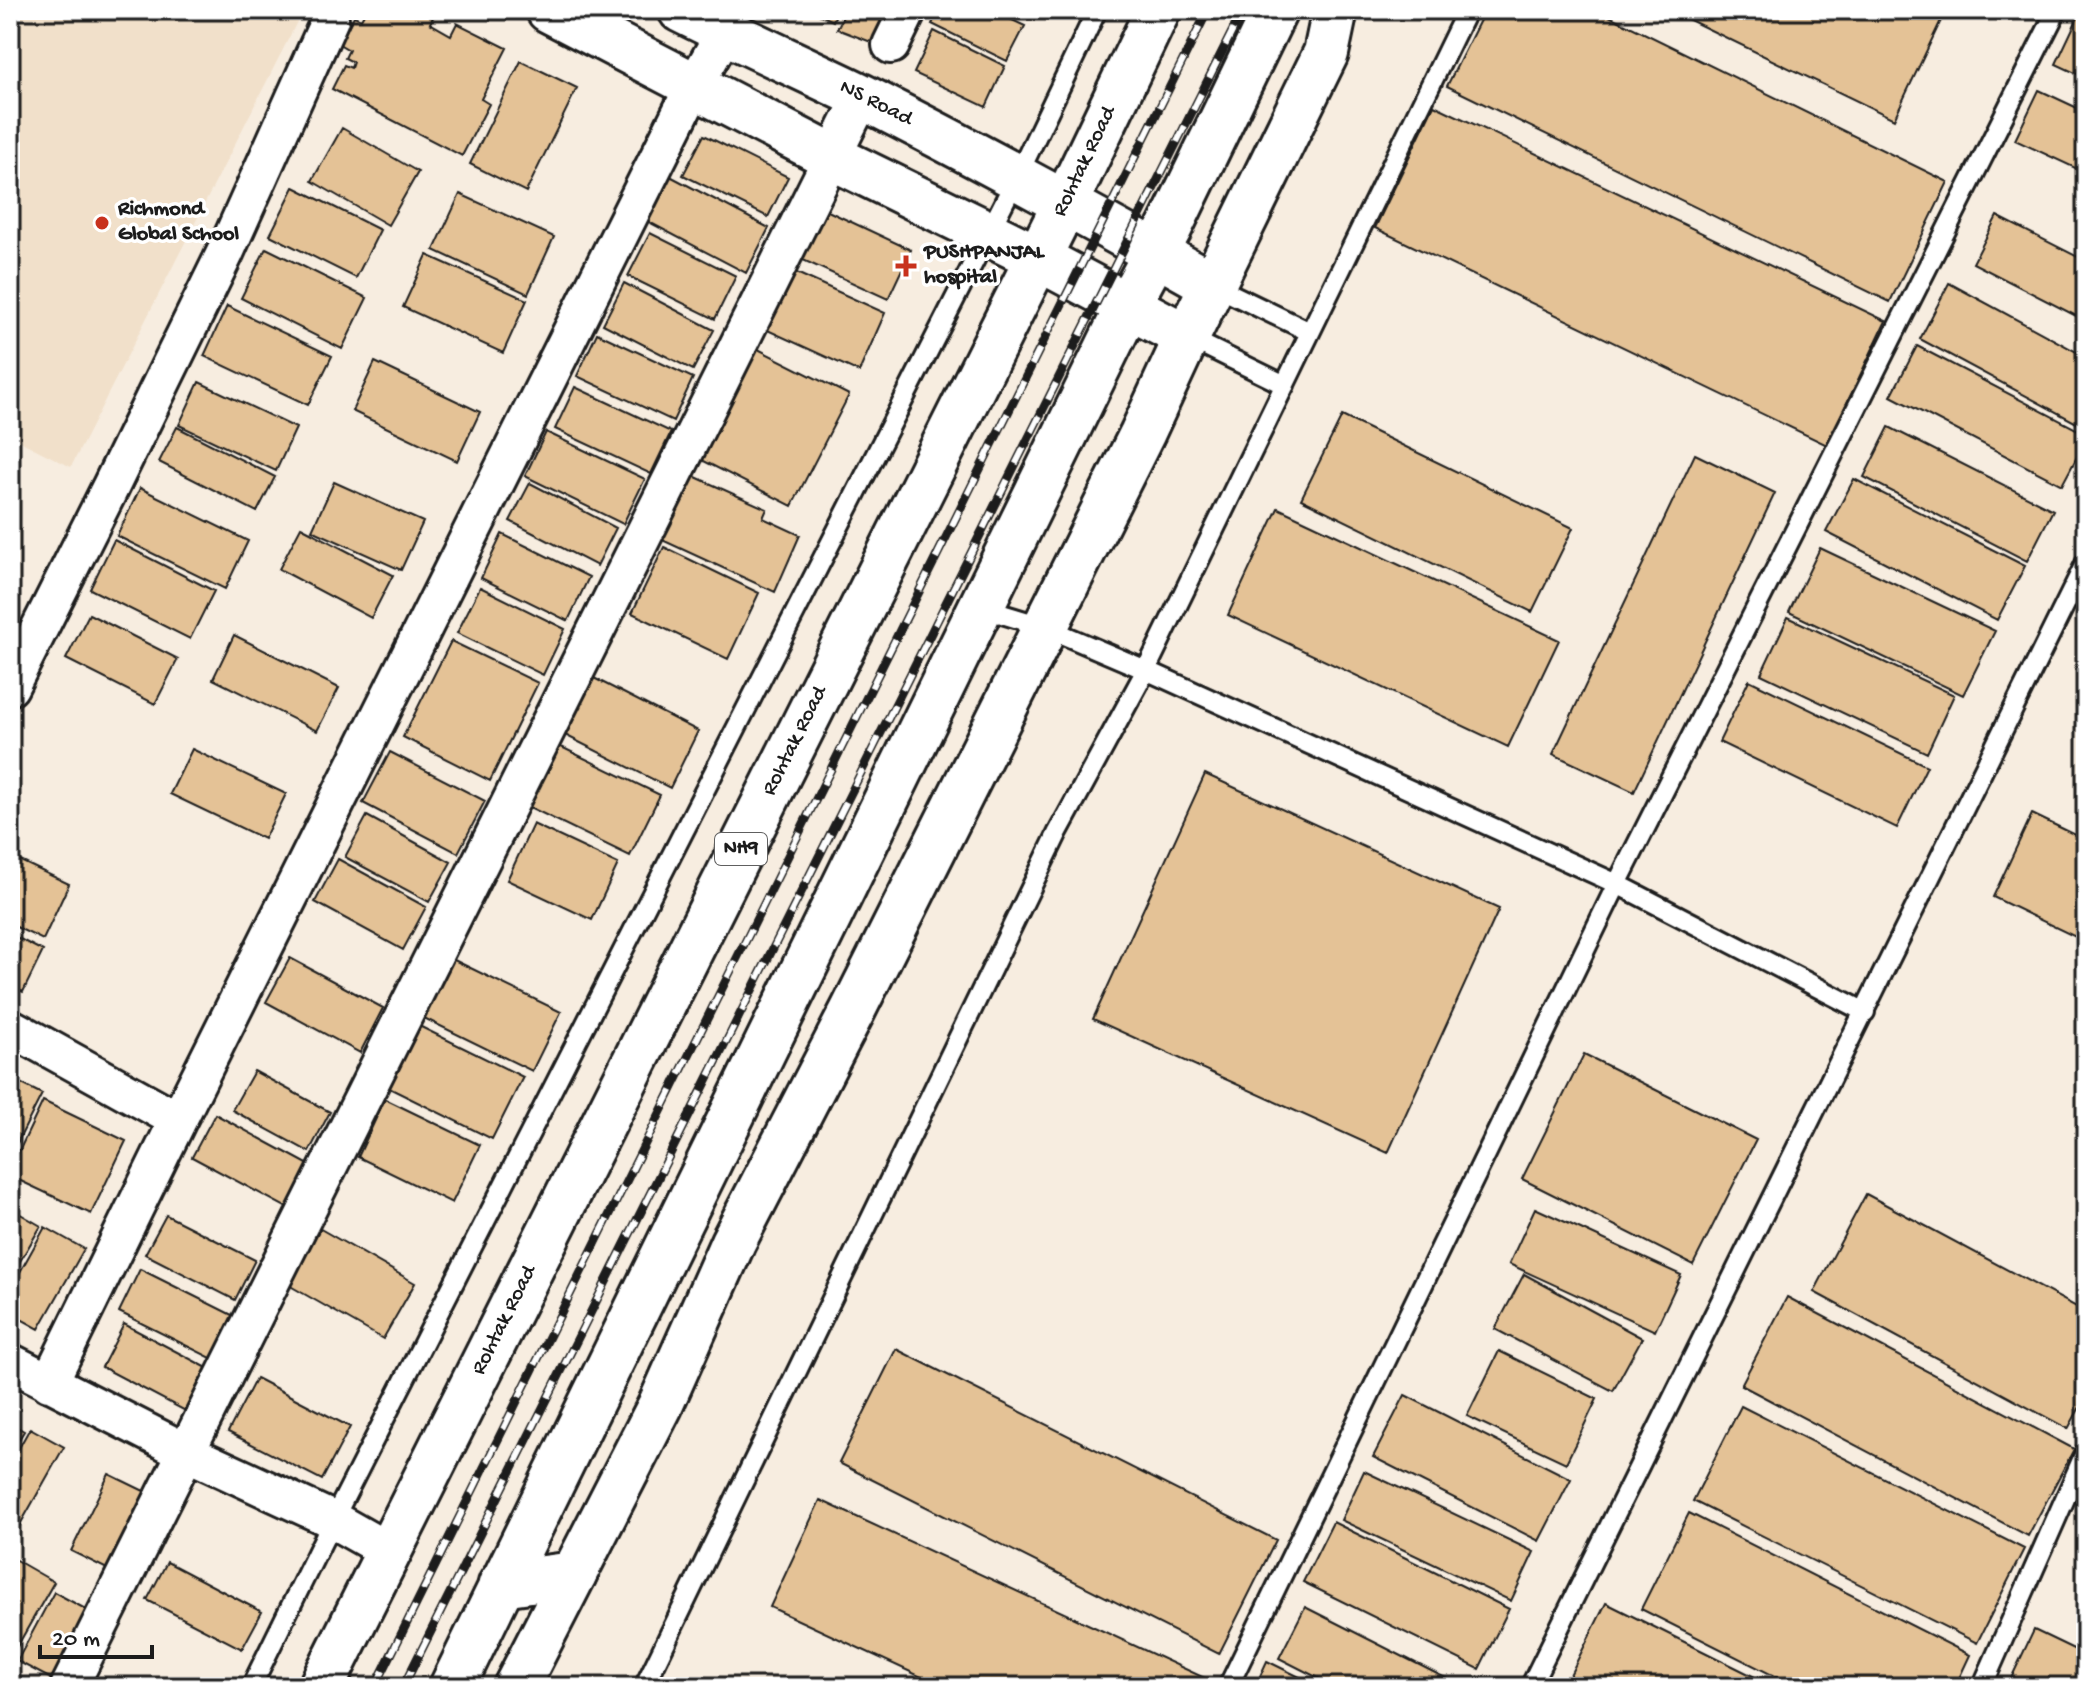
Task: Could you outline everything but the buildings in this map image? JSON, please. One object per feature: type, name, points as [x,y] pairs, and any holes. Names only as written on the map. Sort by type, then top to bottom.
[{"type":"main road","points":[[549,10],[1187,337]]},
{"type":"main road","name":"NS Road","points":[[681,10],[862,97],[1066,202],[1213,285]]},
{"type":"main road","name":"Rohtak Road","points":[[321,1687],[1066,202],[1158,10]]},
{"type":"main road","points":[[452,1687],[1275,10]]},
{"type":"main road","points":[[516,1687],[660,1406],[733,1242],[1142,434],[1326,53],[1335,10]]},
{"type":"main road","points":[[501,1584],[574,1574]]},
{"type":"street","points":[[891,45],[908,10]]},
{"type":"street","points":[[10,687],[226,251],[330,19]]},
{"type":"street","points":[[49,1383],[694,86],[725,32]]},
{"type":"street","points":[[69,1687],[862,97]]},
{"type":"street","points":[[10,1027],[178,1120]]},
{"type":"street","points":[[10,1362],[186,1452],[333,1520],[388,1551]]},
{"type":"lane","points":[[251,1687],[333,1520],[1017,177],[1097,10]]},
{"type":"lane","points":[[644,1687],[1058,832],[1146,670],[1467,10]]},
{"type":"lane","points":[[1228,1687],[1617,884],[2057,10]]},
{"type":"lane","points":[[1213,285],[1310,332]]},
{"type":"lane","points":[[1187,337],[1285,385]]},
{"type":"lane","points":[[1530,1687],[2086,562]]},
{"type":"lane","points":[[982,608],[1045,627],[1146,670],[1617,884],[1865,1012]]},
{"type":"lane","points":[[1982,1687],[2086,1451]]},
{"type":"shaded area","name":"Richmond Global School","points":[[10,10],[303,10],[71,467],[10,436]]},
{"type":"railway","points":[[375,1687],[1208,10]]},
{"type":"railway","points":[[403,1687],[1243,10]]},
{"type":"place","name":"Richmond Global School","points":[[102,223]]},
{"type":"place","name":"PUSHPANJAL hospital","points":[[906,266]]}]
